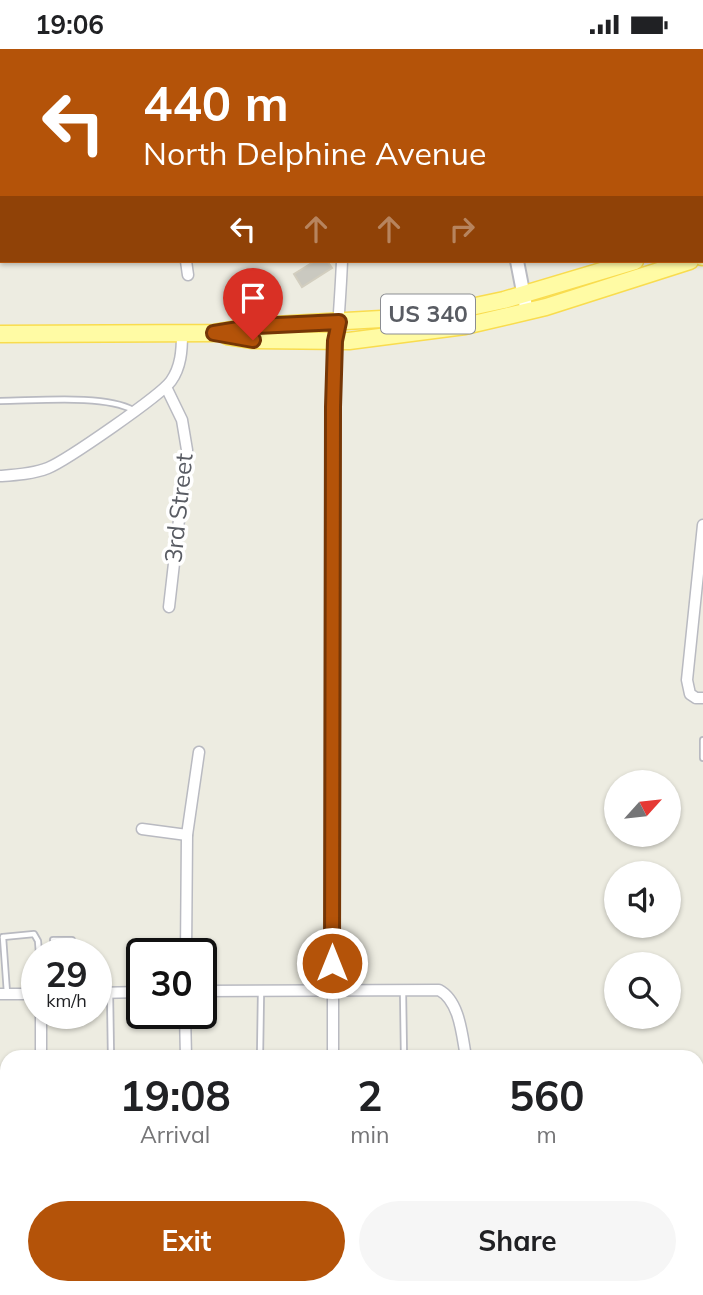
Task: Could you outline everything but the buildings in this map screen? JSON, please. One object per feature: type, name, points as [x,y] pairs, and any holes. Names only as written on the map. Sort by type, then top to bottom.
[{"type":"main road","name":"US 340","points":[[0,334],[214,333],[257,326],[339,322],[452,311],[524,295],[628,263]]},
{"type":"main road","name":"US 340","points":[[214,333],[253,340],[335,341],[419,333],[527,312],[684,263]]},
{"type":"street","points":[[186,263],[188,275]]},
{"type":"street","points":[[333,1050],[332,584],[335,341],[339,322],[342,263]]},
{"type":"street","points":[[517,263],[527,312]]},
{"type":"street","points":[[0,476],[49,467],[63,460],[166,387],[177,371],[182,334]]},
{"type":"street","name":"3rd Street","points":[[166,387],[182,420],[187,450],[169,607]]},
{"type":"street","points":[[703,525],[698,630],[687,680],[690,694],[703,698]]},
{"type":"street","points":[[186,938],[187,835],[199,752]]},
{"type":"street","points":[[142,829],[187,835]]},
{"type":"street","points":[[217,991],[443,992],[456,1010],[465,1050]]},
{"type":"street","points":[[41,1029],[41,1050]]},
{"type":"street","points":[[185,1029],[186,1050]]},
{"type":"lane","points":[[0,401],[70,400],[123,405],[134,410]]},
{"type":"lane","points":[[703,740],[703,758]]},
{"type":"lane","points":[[4,994],[1,937],[34,934],[37,938]]},
{"type":"lane","points":[[403,990],[404,1050]]},
{"type":"lane","points":[[260,1050],[261,991]]},
{"type":"lane","points":[[111,1029],[111,1050]]},
{"type":"route","points":[[253,340],[214,333],[257,326],[339,322],[335,341],[333,407],[332,963]]}]
